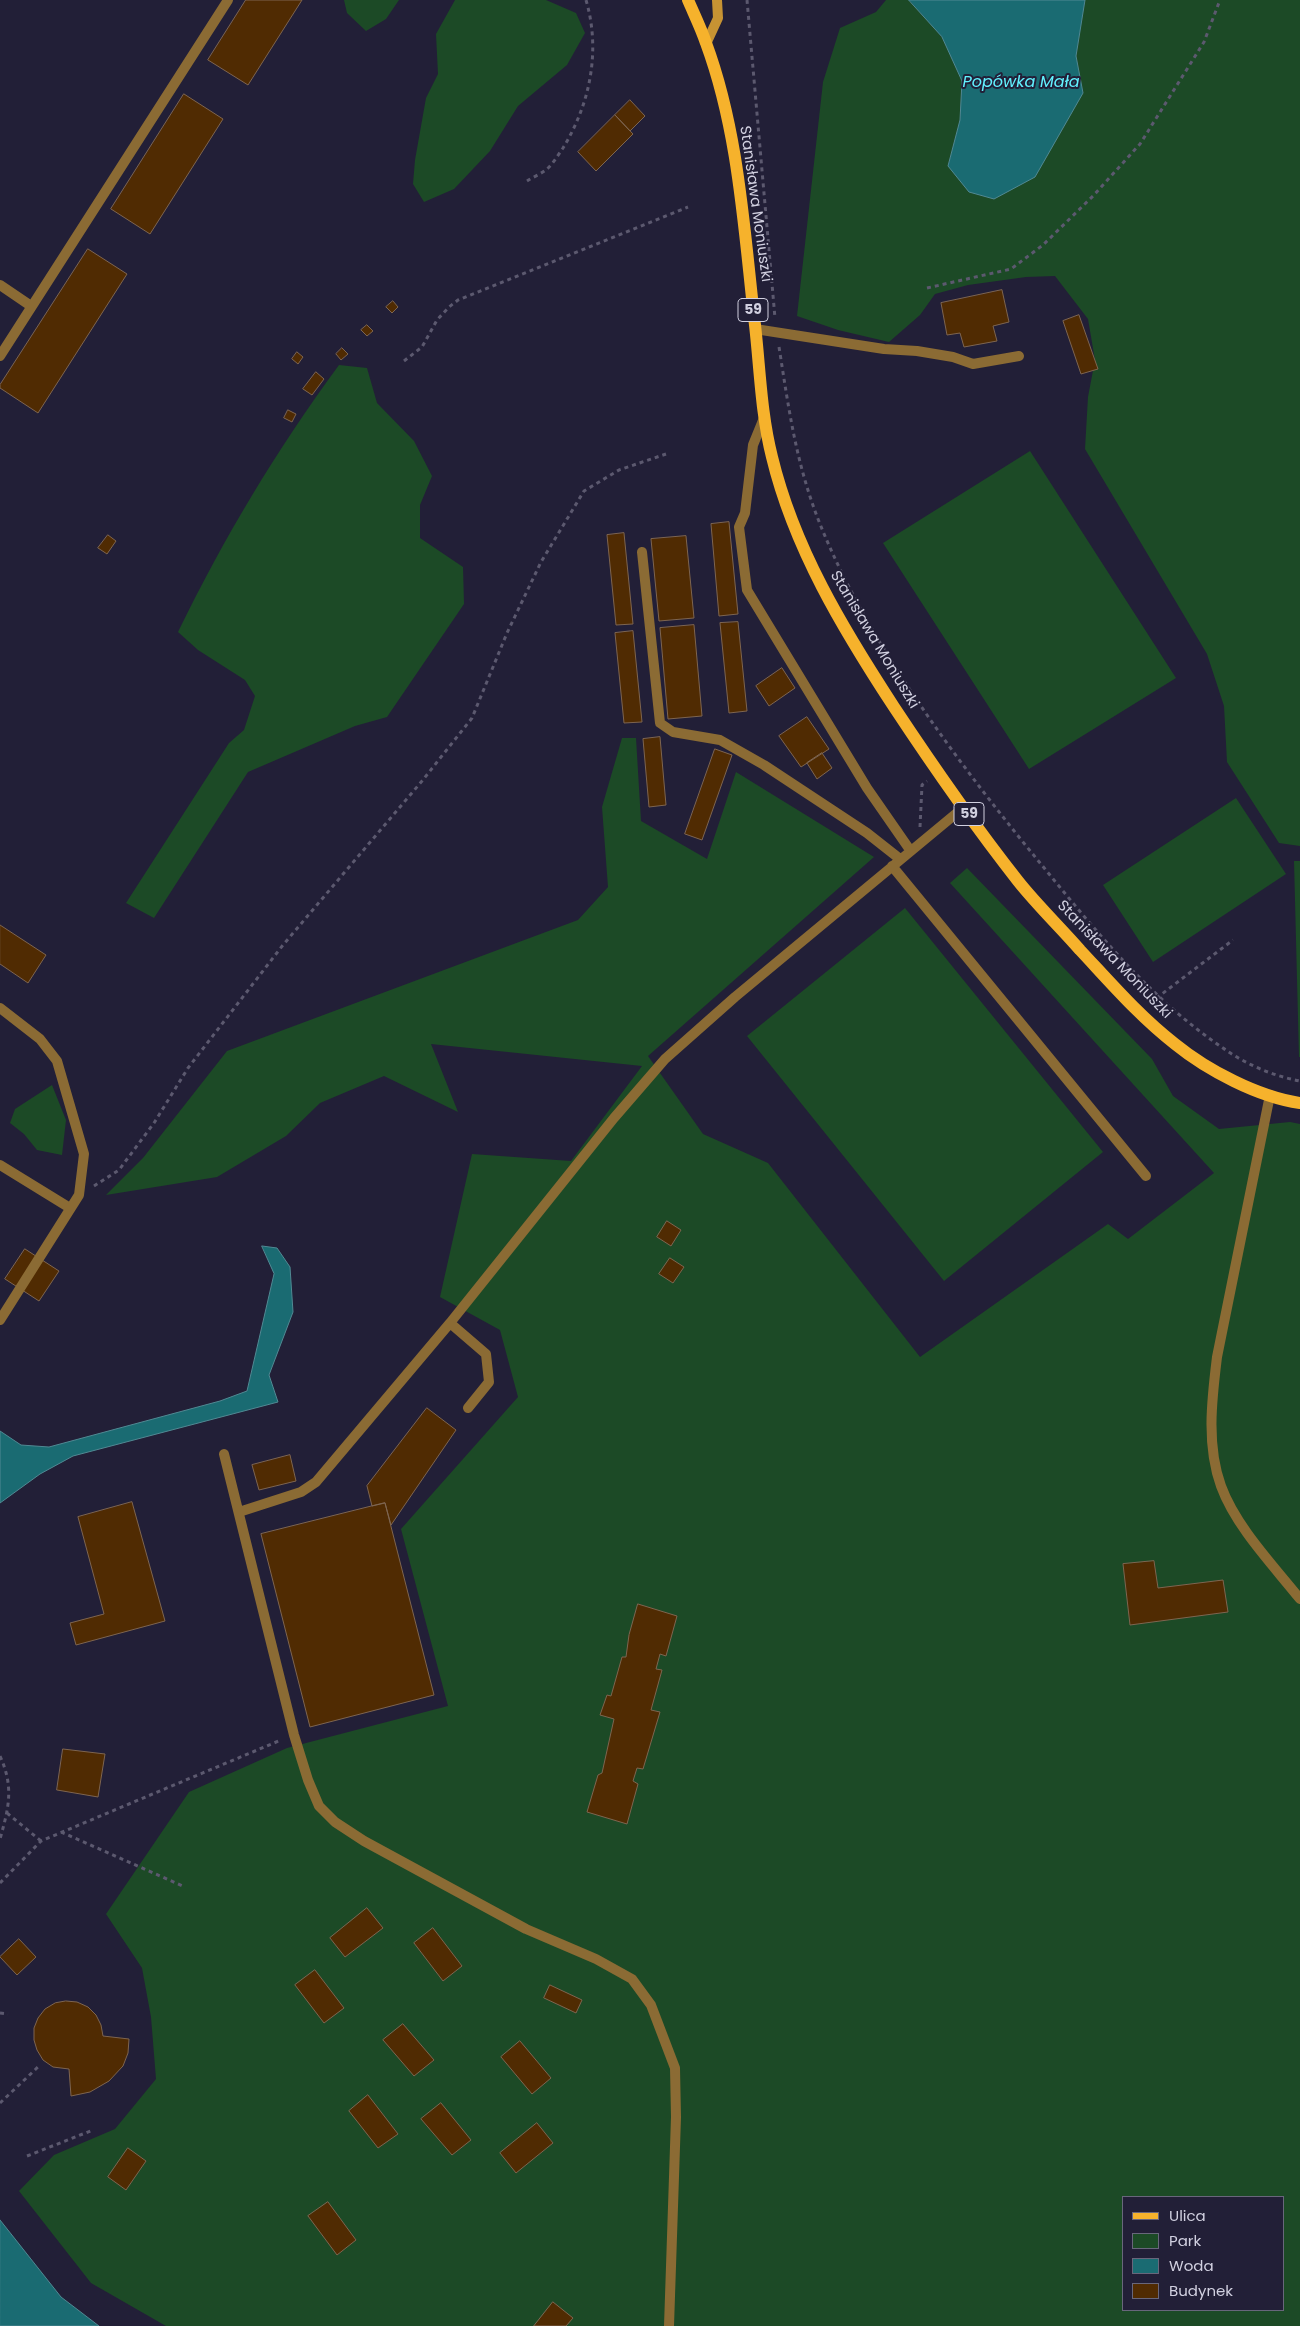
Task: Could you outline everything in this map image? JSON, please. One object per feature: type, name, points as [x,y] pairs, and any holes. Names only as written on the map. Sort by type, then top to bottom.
[{"type":"main road","name":"59","points":[[688,0],[706,44]]},
{"type":"main road","name":"Stanisława Moniuszki","points":[[706,44],[727,119],[734,154],[741,201],[764,418],[772,457],[789,512],[825,595],[874,675],[964,807],[1019,882],[1136,1010],[1176,1045],[1221,1074],[1270,1095],[1300,1103]]},
{"type":"street","points":[[706,44],[718,18],[717,0]]},
{"type":"lane","points":[[0,356],[228,0]]},
{"type":"lane","points":[[0,285],[31,306]]},
{"type":"lane","points":[[755,329],[884,349],[917,351],[952,357],[973,364],[1019,356]]},
{"type":"lane","points":[[764,418],[753,445],[745,513],[739,527],[747,590],[868,788],[910,850]]},
{"type":"lane","points":[[642,552],[660,723],[674,732],[720,740],[764,765],[867,833],[896,862],[1146,1176]]},
{"type":"lane","points":[[239,1512],[301,1492],[316,1482],[450,1324],[614,1118],[665,1059],[735,997],[964,807]]},
{"type":"lane","points":[[0,1008],[40,1039],[57,1060],[84,1154],[79,1195],[0,1320]]},
{"type":"lane","points":[[1270,1095],[1217,1357],[1212,1399],[1212,1435],[1221,1486],[1253,1541],[1300,1599]]},
{"type":"lane","points":[[0,1165],[70,1208]]},
{"type":"lane","points":[[450,1324],[486,1354],[488,1382],[468,1408]]},
{"type":"lane","points":[[224,1454],[294,1735],[308,1780],[319,1806],[335,1822],[364,1841],[526,1928],[596,1959],[632,1979],[650,2005],[675,2068],[676,2117],[669,2326]]},
{"type":"path","points":[[526,181],[548,169],[575,128],[592,72],[593,43],[591,19],[586,0]]},
{"type":"path","points":[[747,0],[777,333],[794,444],[805,483],[830,545],[874,629],[907,683],[951,748],[994,806],[1108,944],[1198,1031],[1225,1050],[1272,1074],[1300,1081]]},
{"type":"path","points":[[927,288],[1011,269],[1043,245],[1093,196],[1140,144],[1204,42],[1220,0]]},
{"type":"path","points":[[404,361],[422,346],[437,320],[458,300],[688,207]]},
{"type":"path","points":[[79,1195],[119,1170],[154,1123],[188,1068],[283,945],[422,781],[472,718],[507,632],[540,562],[584,491],[619,470],[666,454]]},
{"type":"path","points":[[904,841],[920,828],[922,785]]},
{"type":"path","points":[[1136,1010],[1160,996],[1233,940]]},
{"type":"path","points":[[0,1883],[41,1841],[294,1735]]},
{"type":"path","points":[[0,1756],[10,1787],[7,1813],[0,1839]]},
{"type":"path","points":[[7,1813],[41,1841]]},
{"type":"path","points":[[60,1832],[185,1887]]},
{"type":"path","points":[[0,2013],[8,2014]]},
{"type":"path","points":[[0,2103],[39,2066]]},
{"type":"path","points":[[27,2156],[93,2130]]},
{"type":"green space","points":[[344,0],[399,0],[386,19],[366,31],[347,13]]},
{"type":"green space","points":[[455,0],[546,0],[576,13],[585,33],[567,65],[518,106],[490,151],[454,189],[424,202],[413,184],[415,160],[426,98],[438,74],[436,34]]},
{"type":"green space","points":[[886,0],[909,0],[942,37],[962,81],[960,120],[948,166],[1083,93],[1076,56],[1085,0],[1300,0],[1300,846],[1279,843],[1227,762],[1224,706],[1207,654],[1085,449],[1088,397],[1095,360],[1088,319],[1055,276],[1026,277],[968,285],[935,294],[920,315],[889,342],[838,330],[797,316],[823,82],[840,28],[876,12]]},
{"type":"green space","points":[[339,365],[367,368],[377,403],[414,441],[432,476],[420,505],[420,538],[463,567],[464,604],[387,717],[355,726],[248,772],[154,918],[126,903],[229,743],[244,730],[255,696],[245,680],[198,650],[178,632],[214,562],[252,495],[293,430]]},
{"type":"green space","points":[[1030,451],[1176,678],[1029,769],[883,543]]},
{"type":"green space","points":[[622,738],[636,738],[641,821],[707,859],[736,772],[874,857],[648,1056],[703,1134],[768,1163],[920,1357],[1108,1224],[1128,1239],[1214,1173],[950,883],[967,868],[1152,1059],[1173,1096],[1219,1129],[1290,1122],[1300,1124],[1300,2326],[166,2326],[91,2283],[19,2191],[54,2155],[115,2129],[156,2079],[151,2017],[142,1968],[106,1914],[189,1792],[287,1748],[448,1706],[401,1529],[518,1397],[500,1330],[440,1297],[472,1154],[571,1161],[642,1066],[431,1044],[458,1112],[384,1076],[320,1103],[286,1136],[217,1177],[106,1195],[143,1158],[227,1051],[578,920],[608,887],[602,807]]},
{"type":"green space","points":[[1236,798],[1286,874],[1153,962],[1103,885]]},
{"type":"green space","points":[[1294,861],[1300,861],[1300,1057],[1299,1057]]},
{"type":"green space","points":[[905,908],[1103,1152],[944,1281],[747,1036]]},
{"type":"green space","points":[[52,1085],[66,1120],[62,1155],[37,1150],[24,1134],[10,1123],[15,1109]]},
{"type":"water","name":"Popówka Mała","points":[[909,0],[1085,0],[1076,56],[1083,93],[1035,177],[994,199],[969,192],[948,166],[960,120],[962,81],[942,37]]},
{"type":"water","points":[[262,1246],[277,1248],[290,1267],[293,1312],[269,1375],[278,1402],[73,1456],[40,1474],[0,1503],[0,1431],[21,1445],[49,1447],[220,1401],[247,1391],[274,1274]]},
{"type":"water","points":[[0,2220],[61,2297],[99,2326],[0,2326]]},
{"type":"building","points":[[246,0],[302,0],[248,85],[208,60]]},
{"type":"building","points":[[184,94],[223,119],[150,234],[111,209]]},
{"type":"building","points":[[630,100],[645,116],[630,131],[615,115]]},
{"type":"building","points":[[615,115],[633,134],[596,171],[578,152]]},
{"type":"building","points":[[88,249],[127,274],[38,413],[0,388],[0,385]]},
{"type":"building","points":[[1002,290],[1009,322],[993,326],[997,341],[964,347],[960,333],[947,335],[941,303]]},
{"type":"building","points":[[393,301],[398,307],[392,313],[386,307]]},
{"type":"building","points":[[1079,315],[1098,369],[1081,374],[1063,321]]},
{"type":"building","points":[[367,325],[373,331],[367,336],[361,330]]},
{"type":"building","points":[[342,348],[348,354],[341,360],[336,354]]},
{"type":"building","points":[[297,352],[303,357],[298,364],[292,359]]},
{"type":"building","points":[[316,372],[324,379],[312,395],[303,389]]},
{"type":"building","points":[[288,410],[296,414],[292,422],[284,418]]},
{"type":"building","points":[[729,522],[738,614],[719,616],[711,524]]},
{"type":"building","points":[[624,533],[633,624],[616,625],[607,535]]},
{"type":"building","points":[[108,535],[116,541],[107,554],[98,548]]},
{"type":"building","points":[[686,536],[694,618],[659,621],[651,539]]},
{"type":"building","points":[[738,622],[747,711],[729,713],[720,623]]},
{"type":"building","points":[[694,625],[702,716],[668,719],[660,628]]},
{"type":"building","points":[[633,631],[642,722],[624,723],[615,633]]},
{"type":"building","points":[[782,668],[795,688],[769,706],[756,686]]},
{"type":"building","points":[[807,717],[829,749],[801,767],[779,736]]},
{"type":"building","points":[[660,737],[666,805],[649,807],[643,739]]},
{"type":"building","points":[[715,749],[732,755],[702,840],[685,834]]},
{"type":"building","points":[[822,753],[832,768],[817,779],[807,763]]},
{"type":"building","points":[[0,925],[46,955],[28,983],[0,964]]},
{"type":"building","points":[[667,1221],[681,1230],[671,1246],[657,1237]]},
{"type":"building","points":[[25,1249],[59,1271],[39,1301],[5,1279]]},
{"type":"building","points":[[670,1258],[684,1267],[673,1283],[659,1274]]},
{"type":"building","points":[[427,1408],[456,1430],[391,1525],[385,1503],[372,1506],[367,1486]]},
{"type":"building","points":[[290,1455],[296,1481],[259,1490],[252,1465]]},
{"type":"building","points":[[132,1502],[165,1621],[76,1645],[70,1623],[104,1614],[78,1517]]},
{"type":"building","points":[[385,1503],[434,1695],[310,1727],[261,1534]]},
{"type":"building","points":[[1154,1561],[1158,1588],[1223,1580],[1228,1612],[1130,1625],[1123,1564]]},
{"type":"building","points":[[638,1604],[677,1616],[666,1656],[660,1654],[656,1669],[662,1670],[651,1710],[660,1712],[643,1769],[637,1768],[633,1781],[638,1784],[627,1824],[587,1812],[598,1775],[602,1773],[614,1719],[600,1715],[607,1695],[611,1696],[622,1657],[626,1657],[629,1635]]},
{"type":"building","points":[[63,1749],[105,1754],[98,1797],[57,1790]]},
{"type":"building","points":[[367,1908],[383,1928],[345,1957],[330,1938]]},
{"type":"building","points":[[433,1928],[462,1966],[443,1981],[414,1943]]},
{"type":"building","points":[[19,1939],[36,1957],[17,1975],[0,1957]]},
{"type":"building","points":[[315,1970],[344,2008],[324,2023],[295,1985]]},
{"type":"building","points":[[550,1985],[582,2000],[576,2013],[544,1998]]},
{"type":"building","points":[[77,2002],[88,2007],[96,2015],[101,2025],[103,2036],[129,2039],[128,2053],[123,2066],[109,2081],[90,2092],[71,2096],[69,2069],[53,2067],[43,2060],[34,2040],[34,2028],[38,2018],[45,2009],[55,2003]]},
{"type":"building","points":[[403,2024],[434,2060],[414,2076],[383,2040]]},
{"type":"building","points":[[520,2041],[551,2078],[532,2094],[501,2057]]},
{"type":"building","points":[[368,2095],[398,2134],[378,2148],[349,2111]]},
{"type":"building","points":[[441,2103],[471,2140],[452,2155],[421,2119]]},
{"type":"building","points":[[537,2123],[553,2143],[516,2173],[500,2153]]},
{"type":"building","points":[[128,2148],[146,2161],[126,2190],[108,2177]]},
{"type":"building","points":[[328,2202],[356,2240],[337,2255],[308,2216]]},
{"type":"building","points":[[553,2302],[573,2318],[566,2326],[534,2326]]}]
